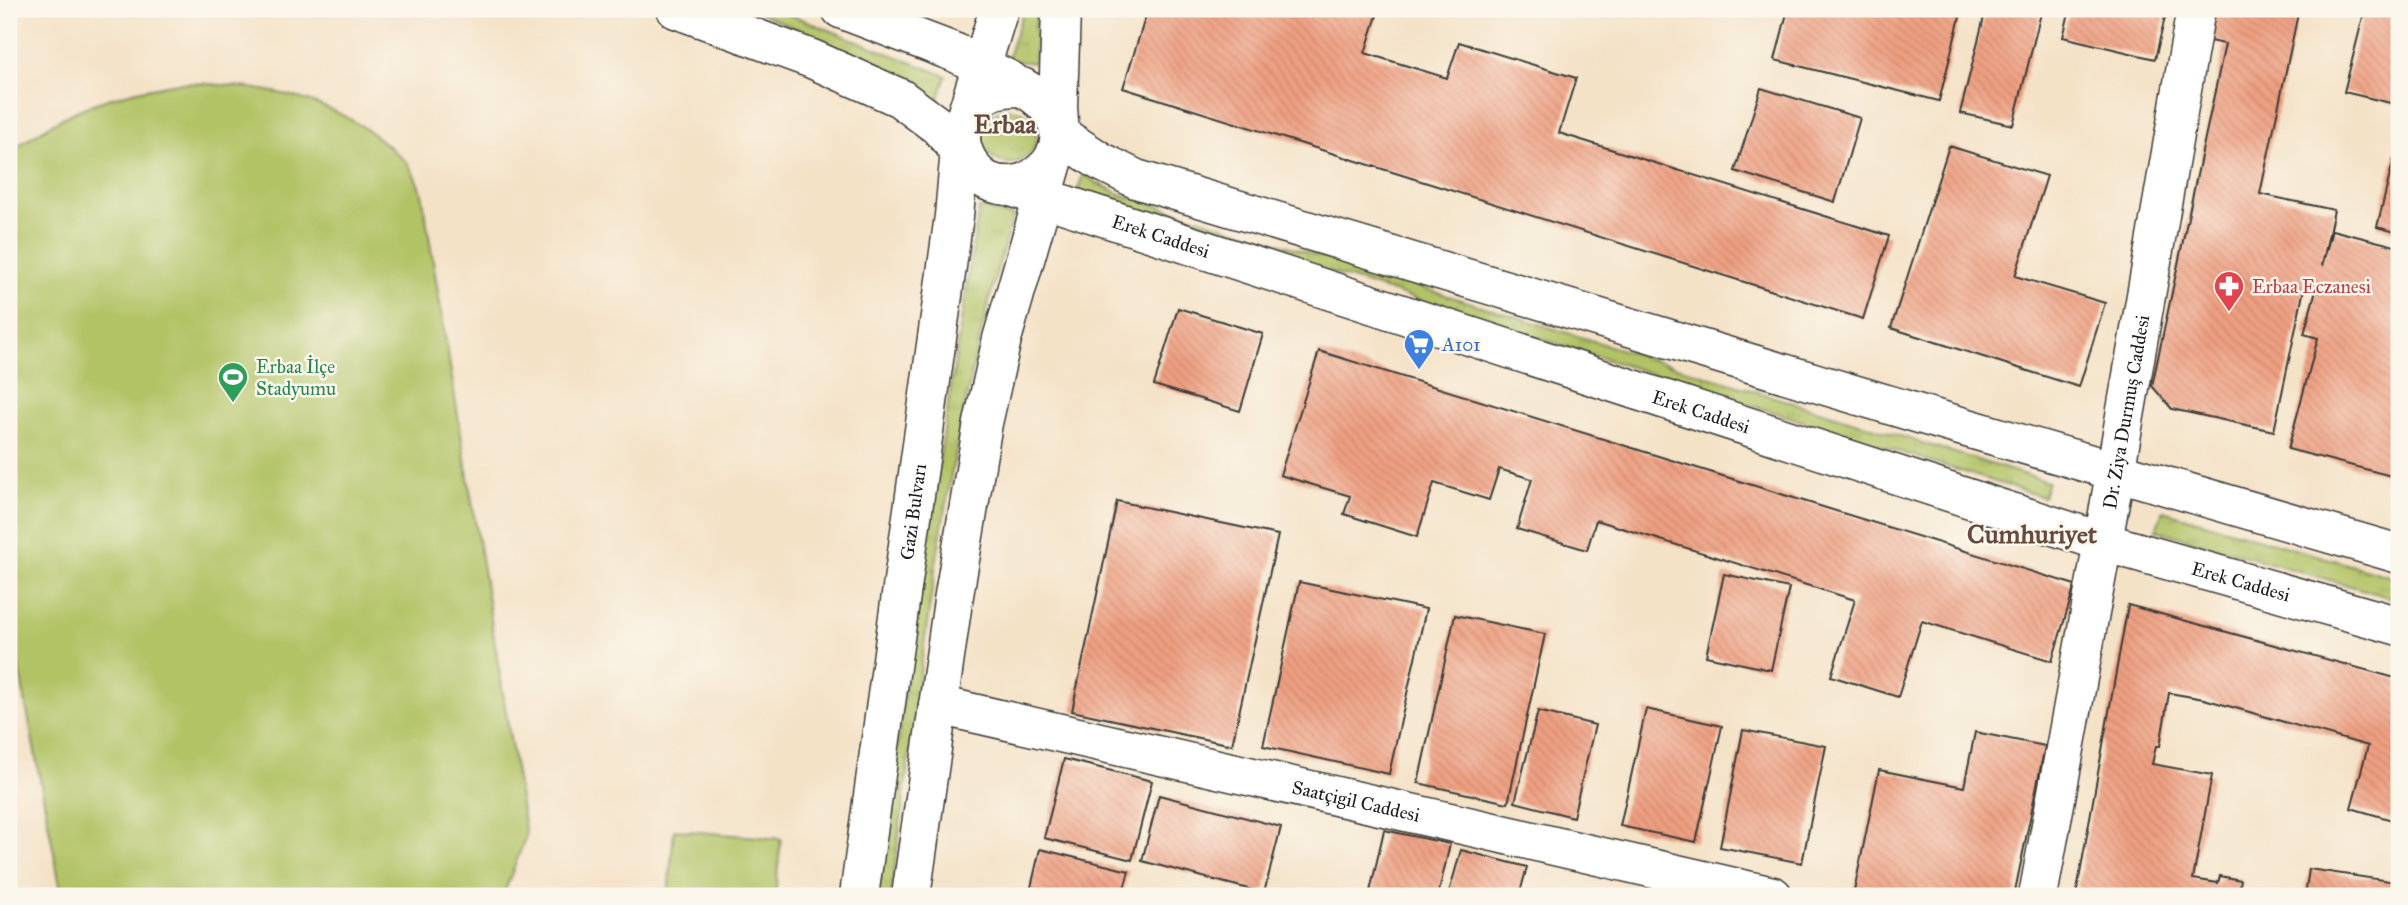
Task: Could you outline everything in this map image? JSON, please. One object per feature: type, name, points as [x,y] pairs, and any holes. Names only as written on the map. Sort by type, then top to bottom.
[{"type":"main road","points":[[677,9],[811,59],[900,98],[938,126],[964,137],[982,176],[1005,185],[1021,184],[1037,177],[1049,167],[1058,144],[1056,119],[1048,106],[1022,87],[983,66],[841,9]]},
{"type":"main road","name":"Gazi Bulvarı","points":[[859,896],[964,137],[999,9]]},
{"type":"main road","points":[[911,896],[983,423],[1003,339],[1058,144],[1061,9]]},
{"type":"main road","name":"Dr. Ziya Durmuş Caddesi","points":[[2038,896],[2196,9]]},
{"type":"main road","points":[[964,137],[977,100],[990,92],[1022,87]]},
{"type":"main road","points":[[1058,144],[1090,156],[1136,179],[2399,554]]},
{"type":"main road","name":"Erek Caddesi","points":[[1005,185],[2103,542],[2399,626]]},
{"type":"main road","name":"Saatçigil Caddesi","points":[[938,705],[1773,896]]},
{"type":"green space","points":[[752,9],[776,9],[946,76],[937,103],[906,78]]},
{"type":"green space","points":[[1024,9],[1036,9],[1034,63],[1007,60]]},
{"type":"green space","name":"Erbaa İlçe Stadyumu","points":[[178,83],[234,86],[289,95],[341,114],[365,128],[404,160],[422,193],[526,836],[503,896],[62,896],[9,615],[9,153],[50,125],[88,106],[129,93]]},
{"type":"green space","points":[[1009,109],[1028,117],[1036,136],[1028,155],[1009,163],[990,155],[982,136],[990,117]]},
{"type":"green space","points":[[1083,174],[1120,194],[2048,482],[2043,497],[1117,205],[1076,195]]},
{"type":"green space","points":[[979,208],[1013,216],[989,299],[952,468],[925,639],[891,896],[878,896],[911,641]]},
{"type":"green space","points":[[2163,511],[2399,579],[2399,600],[2156,530]]},
{"type":"green space","points":[[674,830],[781,839],[775,896],[668,896]]},
{"type":"building","points":[[1148,9],[1379,9],[1365,53],[1447,78],[1459,42],[1576,78],[1559,133],[1889,236],[1863,319],[1123,88]]},
{"type":"building","points":[[1788,9],[1962,9],[1939,101],[1775,60]]},
{"type":"building","points":[[1986,9],[2042,9],[2013,125],[1960,113]]},
{"type":"building","points":[[2070,9],[2167,9],[2155,59],[2063,37]]},
{"type":"building","points":[[2216,9],[2299,9],[2260,194],[2334,210],[2322,266],[2332,230],[2399,247],[2399,478],[2288,449],[2318,338],[2304,334],[2317,286],[2305,284],[2274,431],[2172,409],[2152,386],[2225,44],[2209,41]]},
{"type":"building","points":[[2365,9],[2399,9],[2399,105],[2344,92]]},
{"type":"building","points":[[1761,88],[1860,118],[1835,202],[1735,171]]},
{"type":"building","points":[[2399,143],[2399,233],[2377,227]]},
{"type":"building","points":[[1949,146],[2047,176],[2015,276],[2105,303],[2079,387],[1891,328]]},
{"type":"building","points":[[1178,308],[1263,334],[1240,411],[1154,385]]},
{"type":"building","points":[[1319,351],[2075,585],[2052,661],[1922,621],[1898,697],[1831,676],[1855,600],[1596,520],[1587,550],[1517,529],[1532,479],[1499,469],[1489,500],[1434,483],[1417,537],[1344,514],[1350,496],[1280,475]]},
{"type":"building","points":[[1117,501],[1278,535],[1232,745],[1072,711]]},
{"type":"building","points":[[1724,574],[1789,588],[1771,670],[1706,656]]},
{"type":"building","points":[[1299,582],[1426,609],[1389,774],[1263,746]]},
{"type":"building","points":[[2128,605],[2399,679],[2399,822],[2351,808],[2368,746],[2204,699],[2169,693],[2160,746],[2156,746],[2152,764],[2212,775],[2193,879],[2218,883],[2220,876],[2241,880],[2238,896],[2076,896]]},
{"type":"building","points":[[1455,615],[1545,634],[1508,803],[1418,783]]},
{"type":"building","points":[[1646,709],[1722,726],[1696,842],[1620,826]]},
{"type":"building","points":[[1538,711],[1595,725],[1573,817],[1515,802]]},
{"type":"building","points":[[1743,730],[1826,746],[1802,863],[1720,847]]},
{"type":"building","points":[[1975,732],[2045,746],[2014,896],[1853,896],[1879,770],[1964,787]]},
{"type":"building","points":[[1064,759],[1152,781],[1132,860],[1044,838]]},
{"type":"building","points":[[1159,795],[1281,827],[1264,893],[1142,861]]},
{"type":"building","points":[[1384,830],[1450,844],[1438,896],[1369,896]]},
{"type":"building","points":[[1040,849],[1129,871],[1122,896],[1029,896]]},
{"type":"building","points":[[1461,850],[1527,867],[1519,896],[1448,896]]},
{"type":"building","points":[[2309,869],[2396,882],[2393,896],[2305,896]]},
{"type":"building","points":[[1587,891],[1605,895],[1605,896],[1586,896]]},
{"type":"place","name":"Erbaa Eczanesi","points":[[2229,313]]},
{"type":"place","name":"A101","points":[[1419,371]]},
{"type":"place","name":"Erbaa İlçe Stadyumu","points":[[233,404]]},
{"type":"district","name":"Erbaa","points":[[1005,124]]},
{"type":"district","name":"Cumhuriyet","points":[[2032,534]]}]
